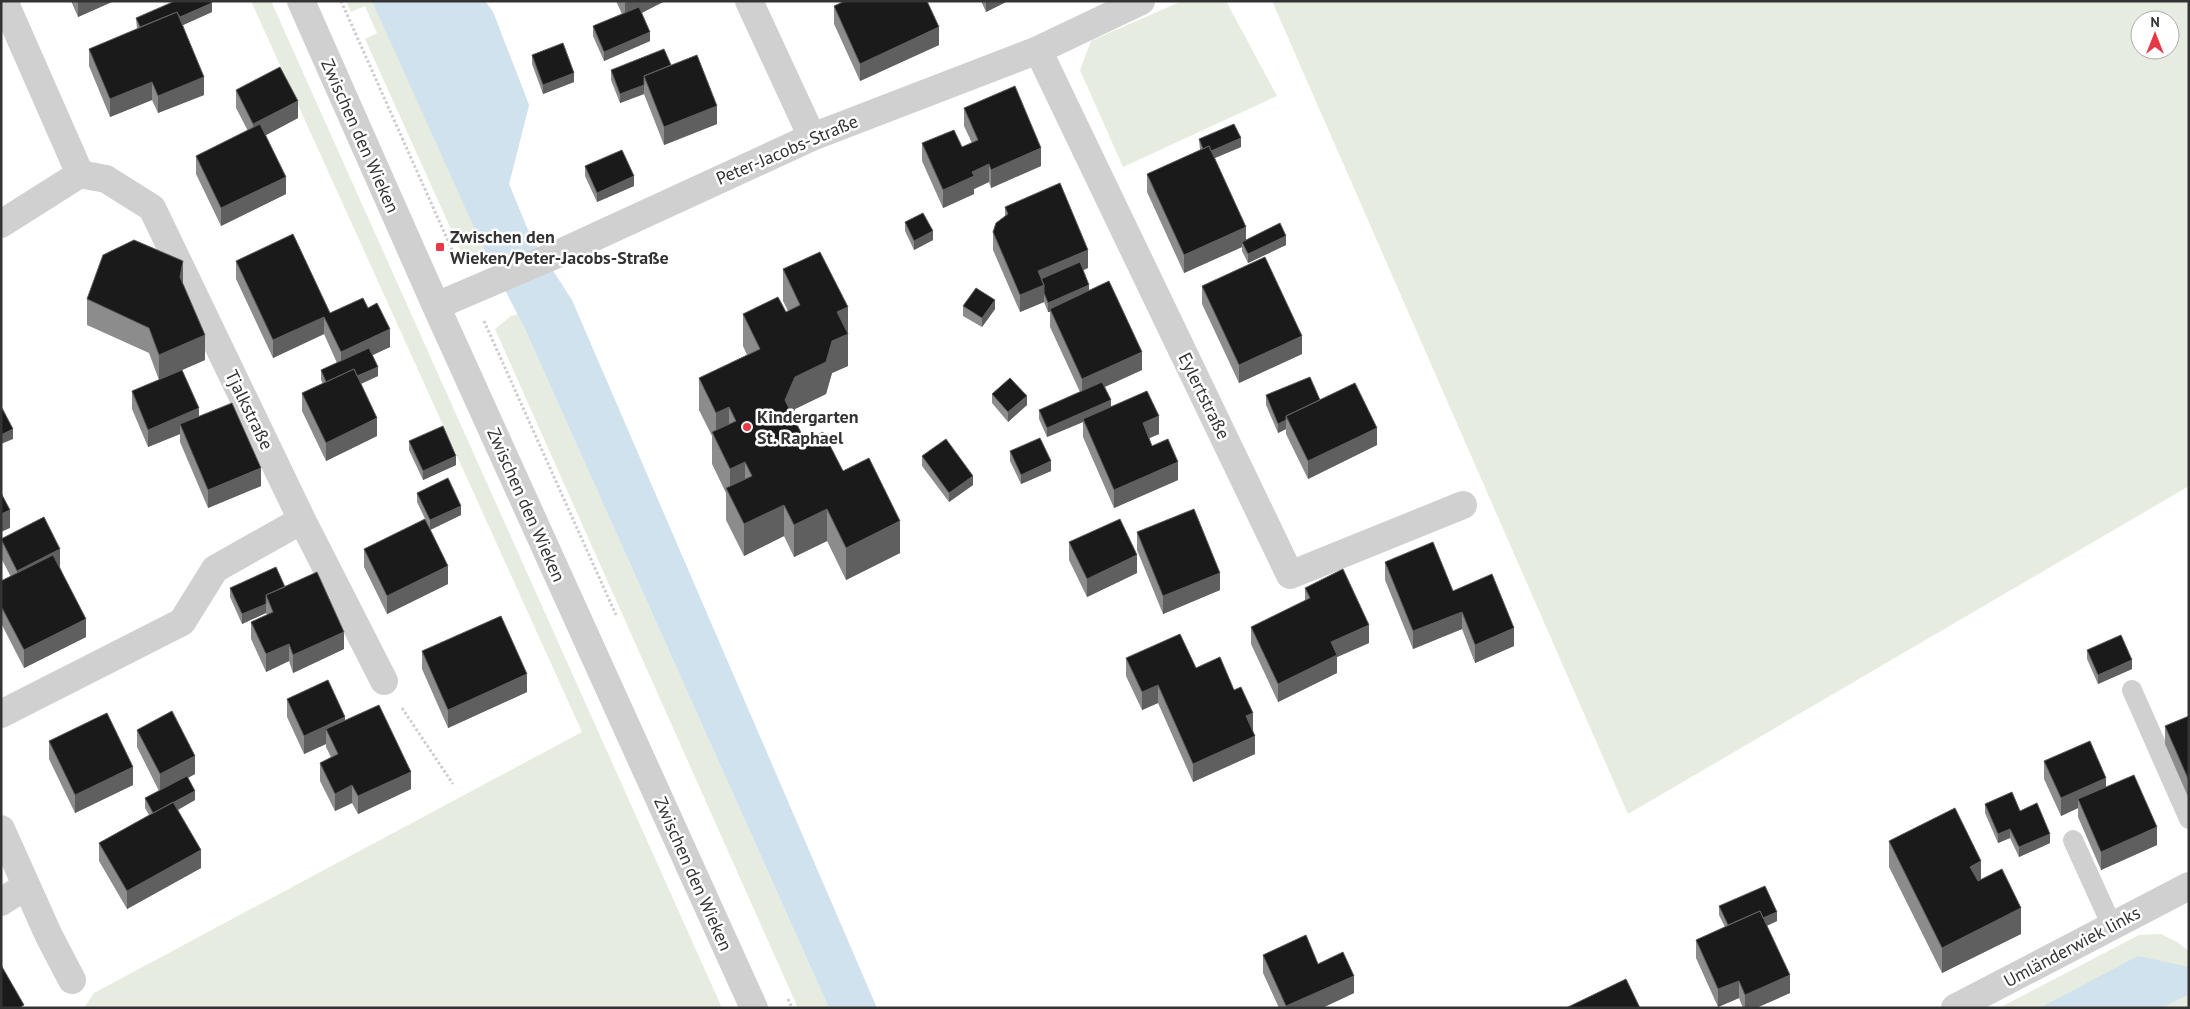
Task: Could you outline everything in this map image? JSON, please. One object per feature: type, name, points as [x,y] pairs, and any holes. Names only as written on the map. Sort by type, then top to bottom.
[{"type":"street","points":[[1,224],[80,174],[4,1]]},
{"type":"street","name":"Zwischen den Wieken","points":[[301,1],[436,306],[754,1008]]},
{"type":"street","points":[[749,1],[812,137]]},
{"type":"street","name":"Peter-Jacobs-Straße","points":[[436,306],[560,253],[812,137],[1038,50],[1140,1]]},
{"type":"street","name":"Eylertstraße","points":[[1038,50],[1290,575],[1463,505]]},
{"type":"street","name":"Tjalkstraße","points":[[80,174],[106,179],[152,208],[302,520],[384,681]]},
{"type":"street","points":[[1,714],[182,622],[215,569],[302,520]]},
{"type":"street","points":[[1,829],[26,886],[72,980]]},
{"type":"street","points":[[1,902],[26,886]]},
{"type":"street","name":"Umländerwiek links","points":[[1956,1008],[2189,886]]},
{"type":"lane","points":[[2132,690],[2189,819]]},
{"type":"lane","points":[[2074,840],[2112,926]]},
{"type":"path","points":[[341,1],[482,287],[617,618]]},
{"type":"path","points":[[384,681],[453,784]]},
{"type":"path","points":[[784,990],[792,1008]]},
{"type":"shaded area","points":[[251,1],[271,1],[722,1008],[84,1008],[94,993],[582,732]]},
{"type":"shaded area","points":[[346,1],[485,1],[493,12],[529,105],[509,184],[530,235],[486,255],[465,260],[365,39],[377,33],[365,6],[351,12]]},
{"type":"shaded area","points":[[1182,1],[1226,1],[1277,96],[1123,167],[1080,70],[1091,41]]},
{"type":"shaded area","points":[[1272,1],[2189,1],[2189,486],[1628,814]]},
{"type":"shaded area","points":[[518,314],[829,1008],[798,1008],[495,329],[511,316]]},
{"type":"shaded area","points":[[2161,934],[2189,951],[2189,1008],[1999,1008],[2139,935]]},
{"type":"water","points":[[372,1],[485,1],[493,12],[529,105],[509,184],[530,235],[572,300],[877,1008],[829,1008],[524,327],[482,245]]},
{"type":"water","points":[[2138,956],[2189,967],[2189,994],[2162,1008],[2040,1008]]},
{"type":"building","points":[[175,1],[211,1],[212,3],[180,17],[177,12],[140,27],[136,18]]},
{"type":"building","points":[[845,1],[927,1],[939,27],[860,64],[834,6]]},
{"type":"building","points":[[639,7],[650,32],[604,52],[593,26]]},
{"type":"building","points":[[177,12],[204,77],[158,96],[152,82],[110,99],[89,49]]},
{"type":"building","points":[[563,43],[574,73],[543,85],[532,55]]},
{"type":"building","points":[[664,49],[671,65],[644,76],[644,85],[620,94],[611,70]]},
{"type":"building","points":[[697,55],[717,106],[664,127],[644,76]]},
{"type":"building","points":[[280,67],[298,101],[253,124],[236,90]]},
{"type":"building","points":[[1015,86],[1041,148],[991,170],[989,164],[972,172],[974,176],[943,190],[922,143],[954,130],[962,147],[978,140],[964,108]]},
{"type":"building","points":[[260,124],[286,177],[221,208],[196,156]]},
{"type":"building","points":[[1234,124],[1241,138],[1211,151],[1209,146],[1203,149],[1199,139]]},
{"type":"building","points":[[1209,146],[1246,227],[1184,255],[1147,174]]},
{"type":"building","points":[[622,150],[634,176],[597,193],[585,166]]},
{"type":"building","points":[[1060,183],[1088,250],[1038,271],[1044,285],[1020,295],[993,232],[996,223],[1008,214],[1005,207]]},
{"type":"building","points":[[923,213],[933,231],[914,241],[905,222]]},
{"type":"building","points":[[1280,223],[1286,236],[1248,254],[1242,242]]},
{"type":"building","points":[[293,234],[330,313],[363,298],[368,308],[377,303],[390,329],[341,352],[324,317],[273,340],[236,261]]},
{"type":"building","points":[[134,240],[183,261],[180,277],[205,335],[159,355],[149,328],[87,299],[103,255]]},
{"type":"building","name":"Kindergarten St. Raphael","points":[[820,252],[848,307],[837,312],[848,334],[832,341],[826,362],[795,377],[785,400],[805,441],[823,432],[843,471],[869,458],[900,521],[846,548],[827,509],[794,525],[784,505],[744,524],[726,488],[752,476],[745,462],[730,469],[712,432],[736,421],[729,407],[716,413],[699,378],[760,349],[743,314],[778,297],[786,312],[800,305],[783,269]]},
{"type":"building","points":[[1265,257],[1302,336],[1239,365],[1202,286]]},
{"type":"building","points":[[1080,262],[1089,285],[1048,303],[1041,279]]},
{"type":"building","points":[[1109,281],[1142,352],[1082,379],[1050,309]]},
{"type":"building","points":[[976,288],[995,300],[982,318],[963,306]]},
{"type":"building","points":[[369,348],[378,367],[357,376],[354,369],[326,382],[321,370]]},
{"type":"building","points":[[354,369],[377,418],[326,443],[302,393]]},
{"type":"building","points":[[182,370],[199,408],[148,430],[132,391]]},
{"type":"building","points":[[1310,377],[1320,400],[1286,416],[1286,420],[1278,424],[1266,395]]},
{"type":"building","points":[[1010,378],[1027,396],[1008,412],[992,394]]},
{"type":"building","points":[[1102,382],[1111,400],[1047,428],[1039,410]]},
{"type":"building","points":[[1355,383],[1377,428],[1308,461],[1286,416]]},
{"type":"building","points":[[1147,391],[1159,416],[1143,423],[1152,446],[1168,439],[1178,462],[1114,490],[1083,419]]},
{"type":"building","points":[[232,403],[261,468],[208,490],[180,424]]},
{"type":"building","points":[[1,408],[13,429],[1,435]]},
{"type":"building","points":[[443,426],[456,456],[423,471],[409,441]]},
{"type":"building","points":[[1040,438],[1051,461],[1021,475],[1010,451]]},
{"type":"building","points":[[946,439],[973,476],[949,493],[922,456]]},
{"type":"building","points":[[448,478],[461,506],[430,520],[417,493]]},
{"type":"building","points":[[1,493],[10,510],[1,514]]},
{"type":"building","points":[[1194,509],[1220,573],[1163,596],[1137,532]]},
{"type":"building","points":[[44,517],[60,549],[17,571],[1,539]]},
{"type":"building","points":[[425,519],[448,566],[387,596],[364,549]]},
{"type":"building","points":[[1120,519],[1137,555],[1087,579],[1069,542]]},
{"type":"building","points":[[1433,542],[1453,591],[1492,574],[1514,628],[1475,645],[1462,612],[1413,631],[1385,562]]},
{"type":"building","points":[[53,555],[86,619],[24,650],[1,606],[1,581]]},
{"type":"building","points":[[276,567],[285,587],[266,595],[266,604],[242,614],[230,588]]},
{"type":"building","points":[[1343,569],[1369,625],[1331,642],[1337,655],[1278,684],[1251,627],[1310,598],[1305,588]]},
{"type":"building","points":[[317,572],[344,632],[293,655],[289,644],[266,654],[251,622],[273,612],[266,595]]},
{"type":"building","points":[[501,616],[527,674],[448,710],[422,651]]},
{"type":"building","points":[[1180,634],[1196,668],[1220,657],[1234,690],[1241,687],[1253,713],[1246,716],[1255,736],[1193,764],[1158,685],[1142,692],[1126,658]]},
{"type":"building","points":[[2121,635],[2132,660],[2098,675],[2087,650]]},
{"type":"building","points":[[328,680],[345,717],[304,736],[287,699]]},
{"type":"building","points":[[379,705],[411,772],[358,796],[352,785],[335,794],[320,763],[338,754],[326,729]]},
{"type":"building","points":[[172,711],[195,756],[160,774],[137,730]]},
{"type":"building","points":[[107,713],[133,767],[75,795],[49,741]]},
{"type":"building","points":[[2189,716],[2189,781],[2165,726]]},
{"type":"building","points":[[2090,741],[2106,778],[2061,798],[2044,761]]},
{"type":"building","points":[[2134,775],[2157,827],[2101,852],[2078,799]]},
{"type":"building","points":[[187,776],[195,791],[153,813],[145,798]]},
{"type":"building","points":[[2012,792],[2020,811],[2037,803],[2050,834],[2019,847],[2010,829],[1998,834],[1985,804]]},
{"type":"building","points":[[173,802],[201,850],[127,891],[99,843]]},
{"type":"building","points":[[1955,808],[1981,861],[1970,867],[1978,881],[2002,869],[2021,908],[1942,948],[1889,841]]},
{"type":"building","points":[[1765,886],[1777,912],[1763,918],[1760,911],[1728,925],[1719,906]]},
{"type":"building","points":[[1760,911],[1790,975],[1745,995],[1739,981],[1718,989],[1696,940]]},
{"type":"building","points":[[1306,935],[1318,964],[1343,952],[1354,976],[1286,1006],[1263,955]]},
{"type":"building","points":[[1,965],[24,1005],[19,1008],[1,1008]]},
{"type":"building","points":[[1626,979],[1640,1008],[1566,1008]]},
{"type":"place","name":"Zwischen den Wieken/Peter-Jacobs-Straße","points":[[440,247]]},
{"type":"place","name":"Kindergarten St. Raphael","points":[[747,427]]}]
